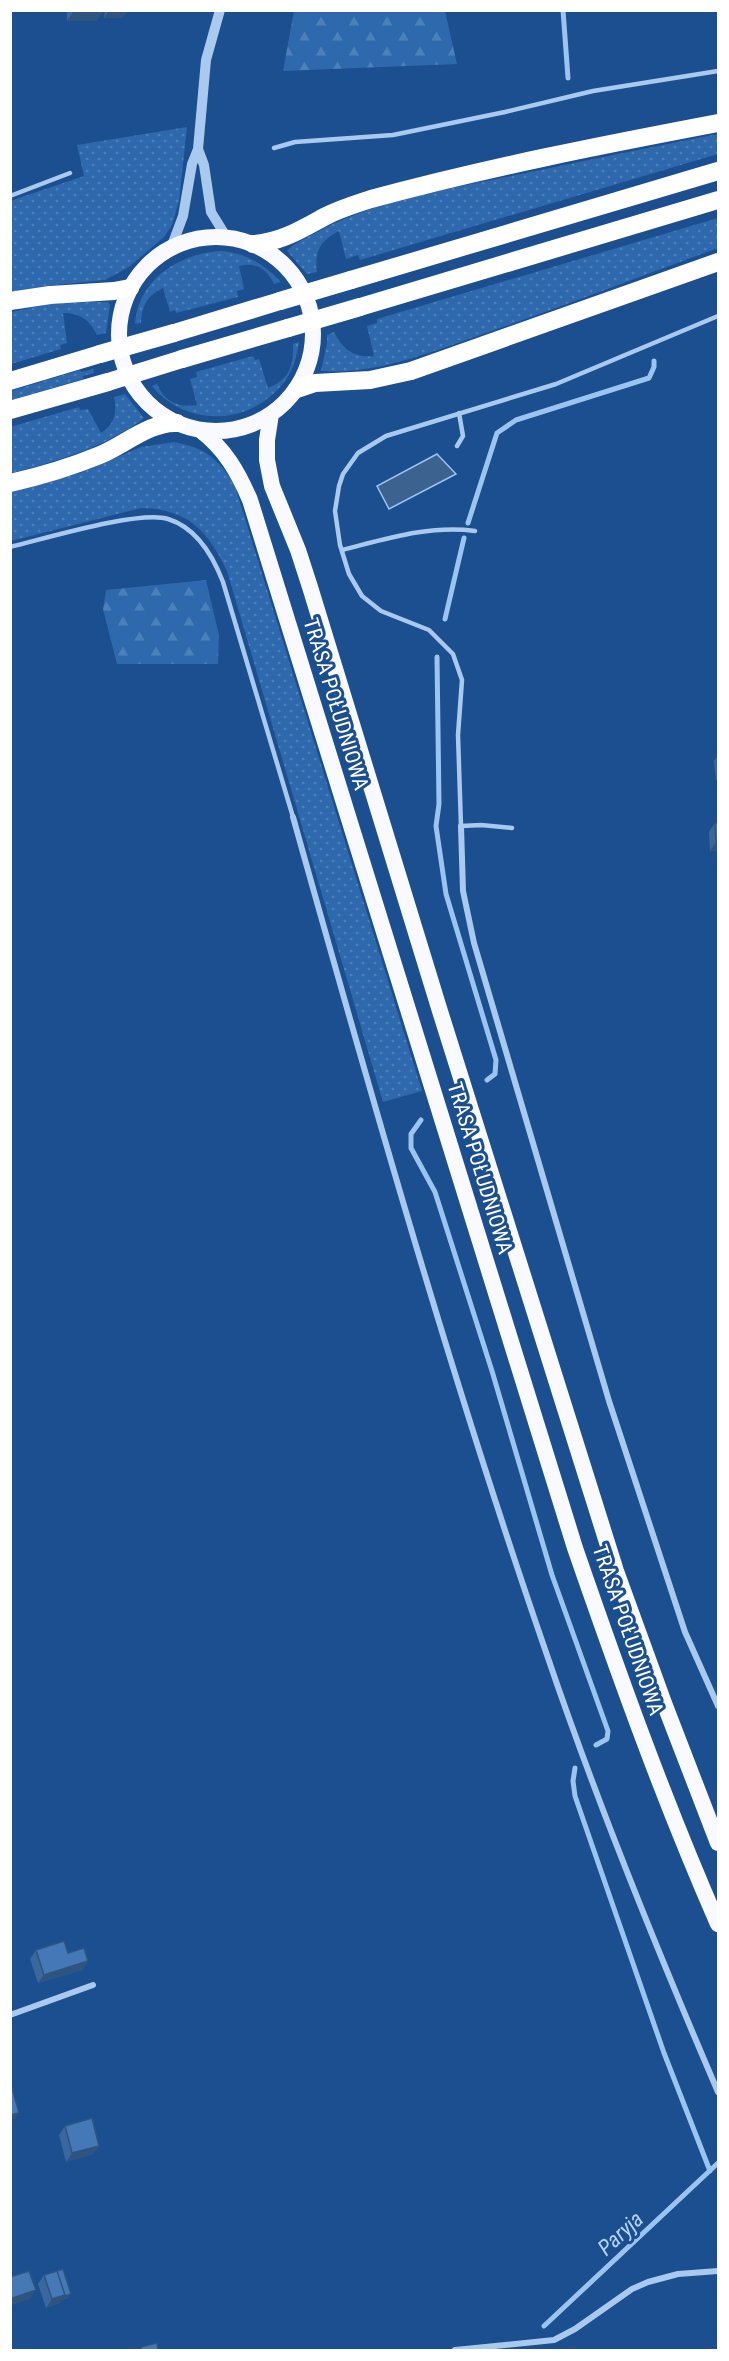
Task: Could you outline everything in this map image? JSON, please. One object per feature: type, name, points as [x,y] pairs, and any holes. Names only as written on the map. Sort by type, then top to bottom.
[{"type":"highway","points":[[253,244],[282,263],[297,280],[308,301],[313,323],[312,346],[307,369],[297,389],[271,414],[255,423],[219,432],[200,430],[177,423],[155,411],[138,393],[122,360],[119,323],[130,288],[145,268],[171,248],[202,238],[227,238],[253,244],[272,243],[291,236],[327,215],[392,194],[538,160],[718,123]]},
{"type":"highway","points":[[10,381],[718,171]]},
{"type":"highway","points":[[10,410],[718,200]]},
{"type":"highway","points":[[297,389],[315,383],[370,380],[411,371],[718,262]]},
{"type":"highway","points":[[10,302],[50,295],[130,288]]},
{"type":"highway","name":"TRASA POŁUDNIOWA","points":[[271,414],[267,460],[272,486],[310,587],[439,1008],[616,1571],[718,1843]]},
{"type":"highway","points":[[10,483],[62,470],[130,441],[154,426],[177,423]]},
{"type":"highway","name":"TRASA POŁUDNIOWA","points":[[200,430],[222,449],[250,500],[575,1548],[634,1718],[718,1923]]},
{"type":"street","points":[[171,248],[183,216],[192,164],[198,149],[206,60],[220,10]]},
{"type":"street","points":[[198,149],[204,165],[210,212],[227,238]]},
{"type":"street","points":[[293,817],[360,1056],[456,1372],[547,1657],[595,1790],[718,2092]]},
{"type":"street","points":[[461,826],[463,891],[478,954],[609,1401],[685,1632],[718,1706]]},
{"type":"street","points":[[10,2015],[93,1986]]},
{"type":"street","points":[[454,2350],[554,2340],[575,2329],[632,2289],[648,2282],[678,2274],[718,2271]]},
{"type":"lane","points":[[274,148],[295,142],[393,135],[593,91],[718,71]]},
{"type":"lane","points":[[10,196],[70,173]]},
{"type":"lane","points":[[512,828],[461,826],[458,735],[462,680],[453,654],[429,630],[381,611],[362,596],[349,574],[335,511],[343,474],[358,453],[386,436],[556,384],[718,316]]},
{"type":"lane","points":[[457,446],[463,436],[459,413]]},
{"type":"lane","points":[[10,547],[119,521],[153,517],[168,519],[192,532],[215,560],[223,582],[293,817]]},
{"type":"lane","points":[[342,550],[430,530],[476,531]]},
{"type":"green space","points":[[294,11],[445,11],[457,64],[283,71]]},
{"type":"green space","points":[[187,127],[179,201],[172,225],[164,237],[129,267],[105,280],[11,292],[10,201],[84,176],[77,145]]},
{"type":"green space","points":[[718,134],[718,154],[360,260],[358,255],[346,259],[339,231],[323,242],[320,247],[316,265],[317,272],[307,274],[287,251],[298,242],[333,224],[412,197]]},
{"type":"green space","points":[[718,218],[718,248],[426,354],[363,369],[321,371],[327,335],[334,332],[341,344],[350,352],[361,356],[374,356],[367,326],[377,323],[377,319]]},
{"type":"green space","points":[[222,251],[254,261],[281,282],[274,284],[264,270],[255,266],[239,266],[244,289],[237,291],[238,297],[176,313],[175,310],[170,312],[163,288],[149,298],[144,306],[141,323],[135,324],[144,294],[164,271],[191,257]]},
{"type":"green space","points":[[108,302],[110,305],[106,333],[97,335],[84,318],[63,313],[67,343],[60,345],[61,349],[11,364],[11,312],[49,304]]},
{"type":"green space","points":[[299,342],[292,370],[277,390],[261,403],[243,412],[224,416],[204,415],[185,410],[167,400],[152,386],[157,384],[164,395],[173,402],[184,406],[197,405],[190,379],[197,377],[196,372],[253,356],[255,360],[259,359],[268,388],[281,381],[289,371],[293,344]]},
{"type":"green space","points":[[93,369],[94,373],[83,376],[83,379],[11,400],[11,391],[80,370],[82,372]]},
{"type":"green space","points":[[125,394],[144,418],[139,422],[93,447],[11,473],[10,427],[79,407],[80,410],[88,409],[101,433],[114,418],[114,397]]},
{"type":"green space","points":[[174,442],[194,447],[209,455],[234,483],[422,1091],[383,1102],[227,571],[212,544],[195,525],[184,518],[157,509],[141,508],[11,541],[11,491],[80,473],[141,447]]},
{"type":"green space","points":[[206,580],[219,635],[218,664],[117,664],[103,609],[106,590]]},
{"type":"shaded area","points":[[437,454],[456,474],[389,509],[377,486]]},
{"type":"building","points":[[73,10],[102,10],[102,13],[73,12]]},
{"type":"building","points":[[715,823],[718,823],[718,842],[716,842]]},
{"type":"building","points":[[64,1941],[68,1953],[84,1948],[88,1961],[44,1975],[36,1950]]},
{"type":"building","points":[[10,2081],[19,2113],[10,2115]]},
{"type":"building","points":[[92,2118],[99,2146],[72,2153],[65,2126]]},
{"type":"building","points":[[63,2269],[71,2294],[65,2296],[57,2271]]},
{"type":"building","points":[[29,2271],[36,2290],[10,2299],[10,2277]]},
{"type":"building","points":[[57,2271],[65,2295],[52,2299],[44,2275]]},
{"type":"building","points":[[157,2343],[158,2350],[141,2350],[141,2347]]},
{"type":"waterway","points":[[563,10],[568,78]]},
{"type":"waterway","points":[[468,523],[497,433],[516,420],[649,378],[654,361]]},
{"type":"waterway","points":[[445,619],[464,538]]},
{"type":"waterway","points":[[437,657],[439,804],[436,826],[446,894],[496,1060],[495,1074],[487,1080]]},
{"type":"waterway","points":[[421,1120],[411,1134],[411,1148],[435,1192],[492,1371],[552,1575],[608,1731],[607,1739],[596,1745]]},
{"type":"waterway","points":[[575,1768],[573,1781],[575,1796],[664,2053],[710,2171]]},
{"type":"waterway","name":"Paryja","points":[[544,2326],[718,2163]]}]
